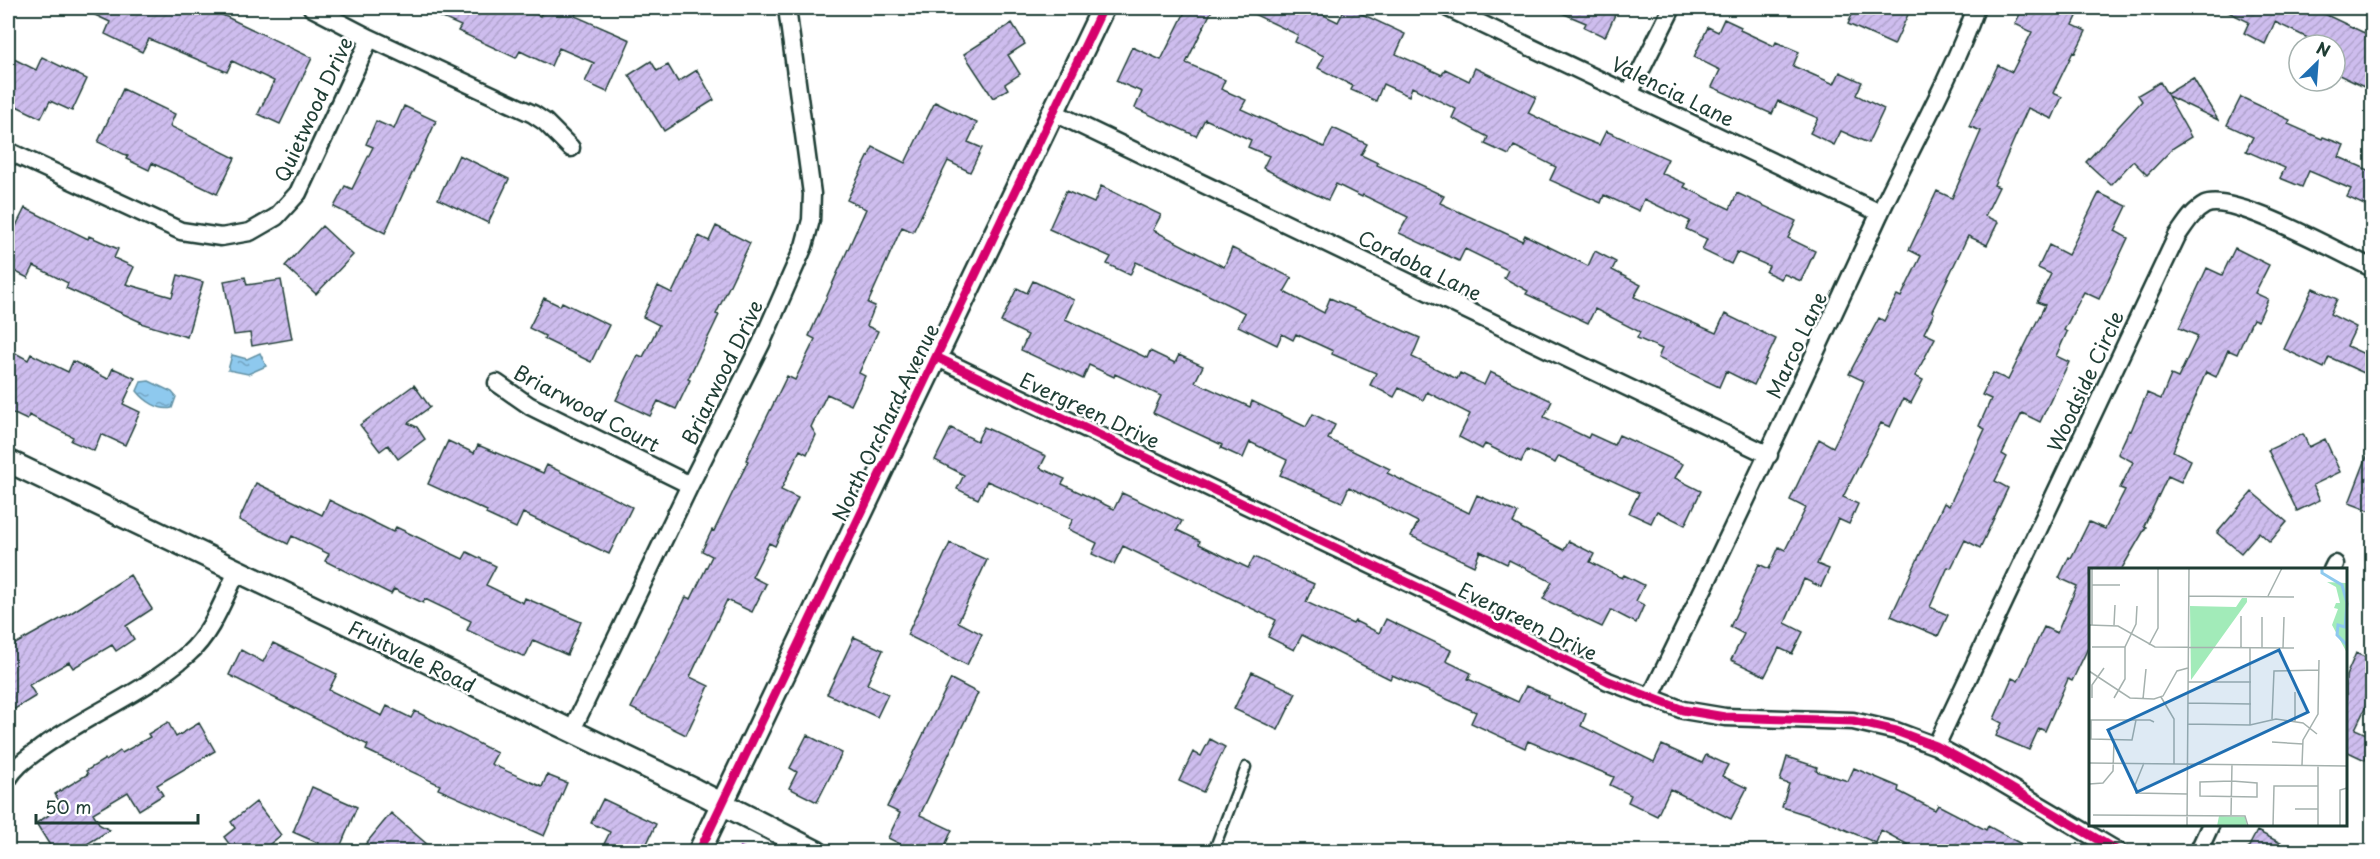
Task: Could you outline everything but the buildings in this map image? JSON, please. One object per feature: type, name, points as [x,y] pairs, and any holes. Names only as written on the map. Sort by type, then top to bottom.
[{"type":"street","name":"Quietwood Drive","points":[[8,152],[181,231],[202,236],[221,237],[250,232],[276,217],[298,193],[370,38],[312,8]]},
{"type":"street","name":"Briarwood Drive","points":[[572,732],[690,485],[761,344],[804,246],[810,220],[812,194],[787,8]]},
{"type":"street","name":"North Orchard Avenue","points":[[699,852],[1102,8]]},
{"type":"street","name":"Valencia Lane","points":[[1448,8],[1880,213]]},
{"type":"street","points":[[1629,94],[1672,8]]},
{"type":"street","name":"Marco Lane","points":[[1650,698],[1768,455],[1880,213],[1963,44],[1976,8]]},
{"type":"street","points":[[370,38],[533,114],[546,122],[571,148]]},
{"type":"street","name":"Cordoba Lane","points":[[1053,112],[1768,455]]},
{"type":"street","name":"Woodside Circle","points":[[1936,746],[2177,236],[2191,215],[2206,204],[2224,202],[2249,209],[2373,268]]},
{"type":"street","name":"Evergreen Drive","points":[[936,357],[1425,590],[1608,681],[1683,710],[1725,717],[1853,721],[1896,730],[1936,746],[2120,852]]},
{"type":"street","name":"Briarwood Court","points":[[497,383],[530,405],[690,485]]},
{"type":"street","name":"Fruitvale Road","points":[[8,461],[722,804],[817,852]]},
{"type":"street","points":[[8,779],[15,768],[60,735],[162,675],[190,652],[212,624],[237,572]]},
{"type":"street","points":[[2198,852],[2211,826]]},
{"type":"lane","points":[[1213,852],[1246,767]]},
{"type":"water","points":[[260,353],[266,366],[248,374],[228,370],[232,355],[247,359]]},
{"type":"water","points":[[149,381],[172,392],[176,397],[172,408],[162,408],[153,404],[137,391],[141,382]]},
{"type":"marked path","points":[[741,852],[743,847]]},
{"type":"cycle path","points":[[699,852],[1103,8]]},
{"type":"cycle path","points":[[936,357],[1457,606],[1608,681],[1683,710],[1725,717],[1853,721],[1896,731],[1936,746],[1975,767],[2119,852]]}]
